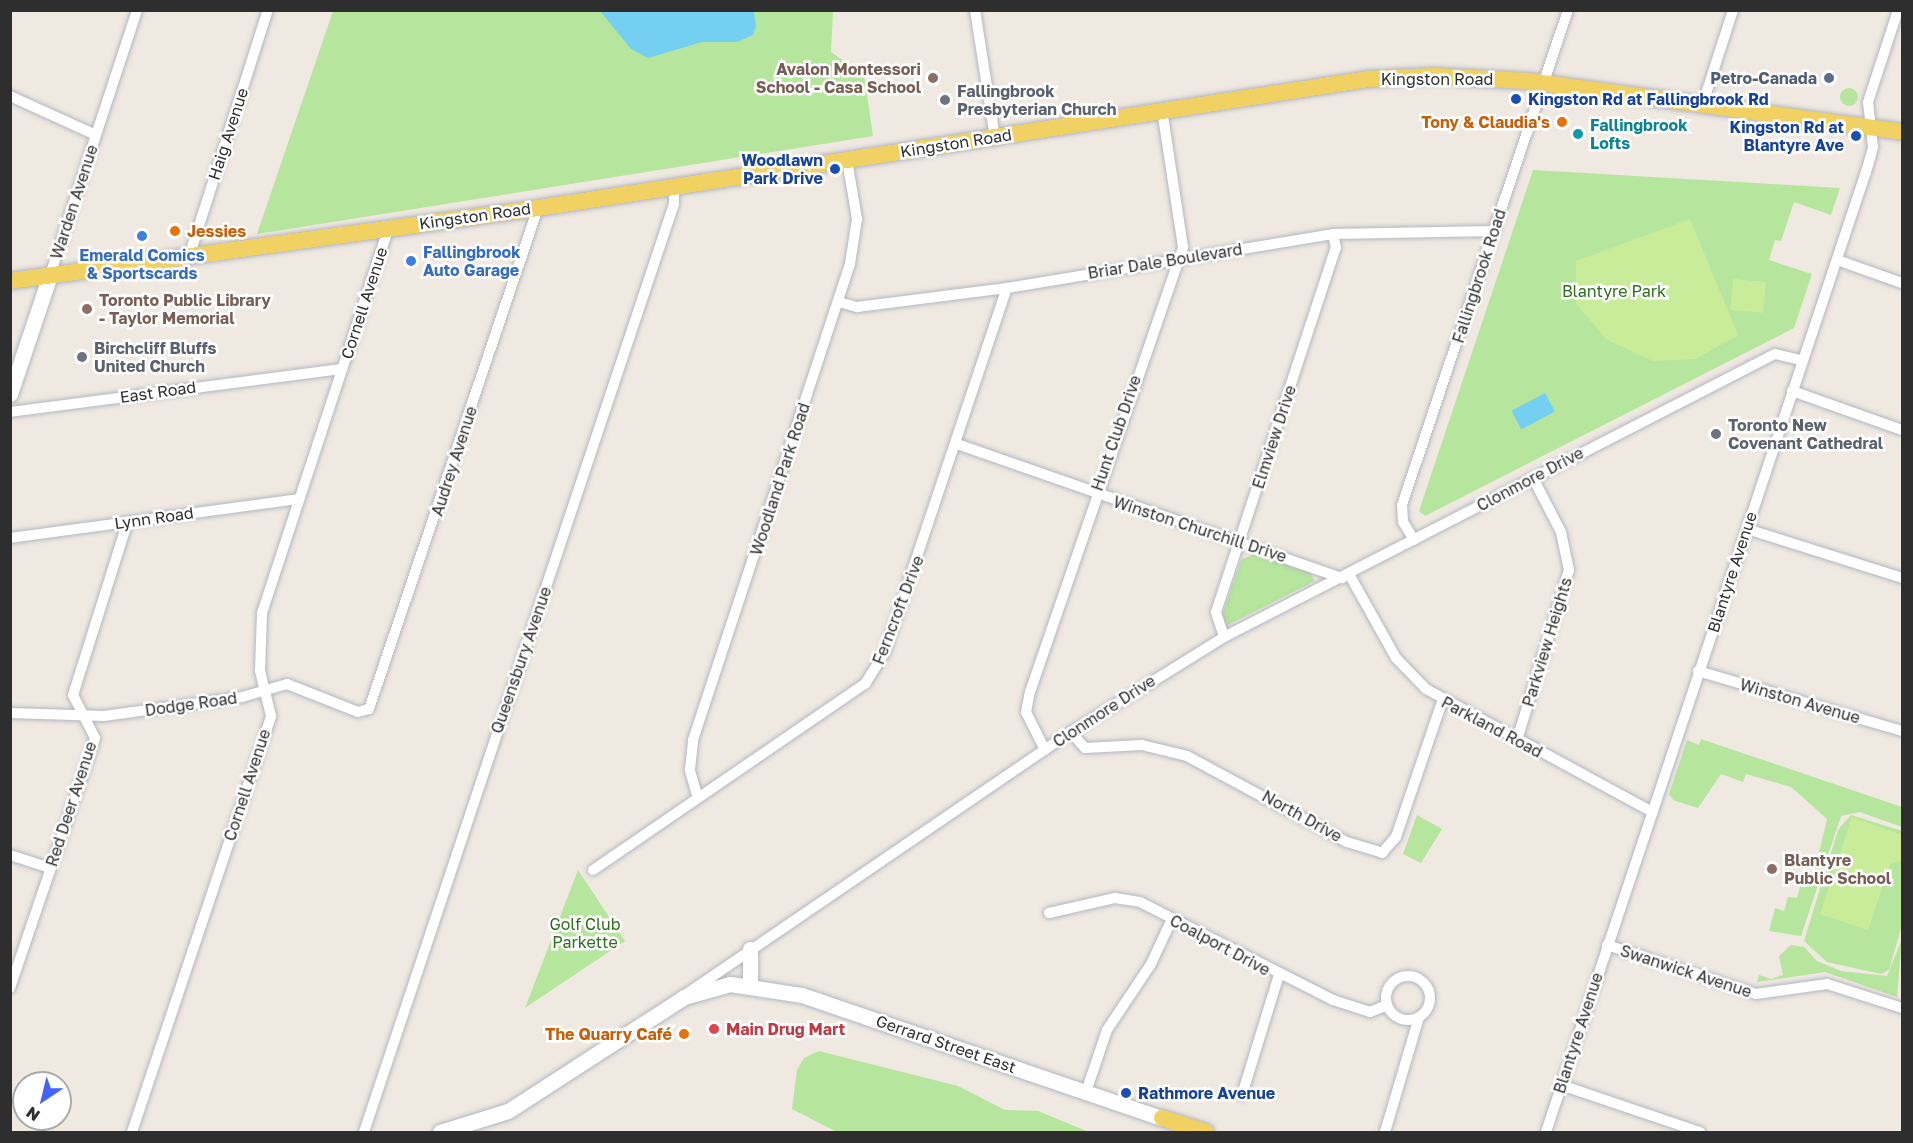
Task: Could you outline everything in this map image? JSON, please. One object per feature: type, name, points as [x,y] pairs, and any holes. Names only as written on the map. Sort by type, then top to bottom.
[{"type":"main road","name":"Kingston Road","points":[[10,281],[674,188],[1162,109],[1390,77],[1545,83],[1873,126],[1902,132]]},
{"type":"main road","name":"Gerrard Street East","points":[[1162,1118],[1206,1132]]},
{"type":"street","name":"Warden Avenue","points":[[10,394],[137,10]]},
{"type":"street","name":"Haig Avenue","points":[[189,257],[268,10]]},
{"type":"street","points":[[975,10],[995,137]]},
{"type":"street","name":"Fallingbrook Road","points":[[1414,540],[1403,522],[1402,505],[1568,10]]},
{"type":"street","points":[[1703,103],[1733,10]]},
{"type":"street","name":"Blantyre Avenue","points":[[1546,1132],[1873,147],[1873,126],[1868,102],[1898,10]]},
{"type":"street","points":[[10,96],[96,135]]},
{"type":"street","name":"Hunt Club Drive","points":[[1045,750],[1026,712],[1095,494],[1183,247],[1162,109]]},
{"type":"street","name":"Woodland Park Road","points":[[698,795],[690,771],[693,740],[839,302],[856,219],[847,160]]},
{"type":"street","name":"Queensbury Avenue","points":[[364,1132],[675,202],[674,188]]},
{"type":"street","name":"Audrey Avenue","points":[[366,711],[538,208]]},
{"type":"street","name":"Cornell Avenue","points":[[132,1132],[271,716],[263,692],[262,613],[388,228]]},
{"type":"street","name":"Briar Dale Boulevard","points":[[839,302],[857,307],[1007,288],[1333,234],[1494,231]]},
{"type":"street","name":"Elmview Drive","points":[[1224,637],[1215,614],[1336,248],[1333,234]]},
{"type":"street","points":[[1836,260],[1902,283]]},
{"type":"street","name":"Ferncroft Drive","points":[[593,870],[698,795],[865,684],[882,660],[957,444],[1007,288]]},
{"type":"street","name":"Clonmore Drive","points":[[440,1132],[508,1111],[684,997],[750,949],[1071,732],[1224,637],[1775,354],[1802,360]]},
{"type":"street","name":"East Road","points":[[10,412],[342,369]]},
{"type":"street","points":[[1792,391],[1902,430]]},
{"type":"street","name":"Winston Churchill Drive","points":[[957,444],[1095,494],[1345,576]]},
{"type":"street","name":"Parkview Heights","points":[[1516,740],[1569,570],[1561,532],[1533,478]]},
{"type":"street","name":"Lynn Road","points":[[10,538],[298,499]]},
{"type":"street","name":"Red Deer Avenue","points":[[10,988],[95,738],[87,717],[72,695],[128,521]]},
{"type":"street","points":[[1747,529],[1902,578]]},
{"type":"street","name":"Parkland Road","points":[[1345,576],[1399,663],[1442,702],[1651,811]]},
{"type":"street","name":"Winston Avenue","points":[[1698,671],[1902,731]]},
{"type":"street","name":"Dodge Road","points":[[10,713],[87,717],[263,692],[287,684],[366,711]]},
{"type":"street","name":"North Drive","points":[[1071,732],[1085,748],[1142,745],[1187,756],[1347,842],[1382,853],[1396,837],[1442,702]]},
{"type":"street","points":[[10,855],[51,868]]},
{"type":"street","name":"Coalport Drive","points":[[1049,913],[1115,898],[1140,902],[1279,975],[1370,1012],[1387,1005]]},
{"type":"street","points":[[1086,1092],[1107,1030],[1151,964],[1172,919]]},
{"type":"street","name":"Swanwick Avenue","points":[[1607,945],[1756,994],[1827,984],[1902,1008]]},
{"type":"street","points":[[750,949],[750,984]]},
{"type":"street","points":[[1242,1095],[1279,975]]},
{"type":"street","points":[[1385,1132],[1419,1017],[1428,1007],[1430,993],[1416,977],[1402,977],[1390,985],[1387,1005],[1404,1020],[1419,1017]]},
{"type":"street","name":"Gerrard Street East","points":[[684,997],[709,987],[750,984],[802,995],[1162,1118]]},
{"type":"street","points":[[1561,1085],[1700,1132]]},
{"type":"green space","points":[[333,11],[833,11],[831,52],[864,75],[873,136],[257,234]]},
{"type":"green space","points":[[1849,88],[1855,91],[1858,97],[1855,103],[1849,106],[1843,103],[1840,97],[1843,91]]},
{"type":"green space","name":"Blantyre Park","points":[[1533,170],[1840,188],[1831,215],[1794,202],[1781,241],[1775,240],[1769,260],[1812,274],[1794,328],[1425,516],[1419,511]]},
{"type":"green space","points":[[1690,219],[1738,335],[1696,359],[1653,361],[1607,340],[1576,304],[1576,261]]},
{"type":"green space","points":[[1733,279],[1766,282],[1763,313],[1730,310]]},
{"type":"green space","points":[[1254,554],[1310,573],[1315,581],[1226,626],[1222,616],[1241,560]]},
{"type":"green space","points":[[1701,739],[1902,807],[1902,827],[1860,812],[1841,816],[1801,936],[1769,931],[1775,908],[1784,911],[1788,897],[1797,898],[1801,884],[1811,886],[1827,819],[1791,787],[1746,774],[1743,782],[1721,774],[1698,808],[1673,800],[1669,794],[1687,740],[1699,745]]},
{"type":"green space","points":[[1417,815],[1442,829],[1421,863],[1403,854]]},
{"type":"green space","points":[[1851,815],[1902,831],[1902,925],[1889,970],[1881,974],[1827,962],[1804,941],[1838,830]]},
{"type":"green space","points":[[1852,817],[1902,835],[1902,860],[1890,864],[1868,930],[1820,914]]},
{"type":"green space","name":"Golf Club Parkette","points":[[578,870],[625,941],[525,1008]]},
{"type":"green space","points":[[1902,939],[1897,997],[1825,972],[1757,982],[1759,975],[1771,979],[1783,975],[1779,956],[1791,945],[1804,947],[1817,961],[1841,971],[1887,976]]},
{"type":"green space","points":[[819,1051],[958,1086],[1005,1110],[1038,1111],[1089,1132],[837,1132],[792,1109],[797,1070],[804,1058]]},
{"type":"water","points":[[600,11],[754,11],[756,26],[753,35],[737,42],[702,42],[648,58],[631,49]]},
{"type":"water","points":[[1545,393],[1555,412],[1521,429],[1511,411]]},
{"type":"place","name":"Avalon Montessori School - Casa School","points":[[933,78]]},
{"type":"place","name":"Petro-Canada","points":[[1829,78]]},
{"type":"place","name":"Kingston Rd at Fallingbrook Rd","points":[[1516,99]]},
{"type":"place","name":"Fallingbrook Presbyterian Church","points":[[945,100]]},
{"type":"place","name":"Tony & Claudia's","points":[[1562,122]]},
{"type":"place","name":"Fallingbrook Lofts","points":[[1578,134]]},
{"type":"place","name":"Kingston Rd at Blantyre Ave","points":[[1856,136]]},
{"type":"place","name":"Woodlawn Park Drive","points":[[835,169]]},
{"type":"place","name":"Jessies","points":[[175,231]]},
{"type":"place","name":"Emerald Comics & Sportscards","points":[[142,236]]},
{"type":"place","name":"Fallingbrook Auto Garage","points":[[411,261]]},
{"type":"place","name":"Toronto Public Library - Taylor Memorial","points":[[87,309]]},
{"type":"place","name":"Birchcliff Bluffs United Church","points":[[82,357]]},
{"type":"place","name":"Toronto New Covenant Cathedral","points":[[1716,434]]},
{"type":"place","name":"Blantyre Public School","points":[[1772,869]]},
{"type":"place","name":"Main Drug Mart","points":[[714,1029]]},
{"type":"place","name":"The Quarry Café","points":[[684,1034]]},
{"type":"place","name":"Rathmore Avenue","points":[[1126,1093]]}]
